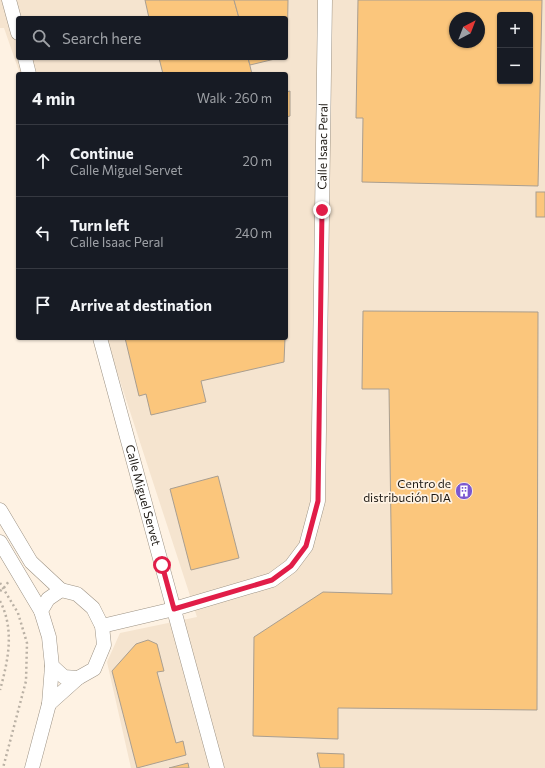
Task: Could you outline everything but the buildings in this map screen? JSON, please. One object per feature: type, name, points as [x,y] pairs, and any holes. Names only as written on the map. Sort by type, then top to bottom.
[{"type":"street","points":[[9,0],[16,26]]},
{"type":"street","name":"Calle Isaac Peral","points":[[102,626],[174,609],[272,580],[291,566],[306,546],[318,501],[325,0]]},
{"type":"street","points":[[26,60],[28,72]]},
{"type":"street","name":"Calle Miguel Servet","points":[[101,340],[217,768]]},
{"type":"street","points":[[0,510],[31,562],[61,590],[77,594],[93,608],[102,626],[104,644],[94,669],[78,678],[49,704]]},
{"type":"street","points":[[0,542],[41,611],[49,638],[52,666],[49,704],[32,768]]},
{"type":"street","points":[[41,611],[48,599],[61,590]]},
{"type":"street","points":[[52,666],[64,676],[78,678]]},
{"type":"path","points":[[0,583],[18,613],[27,643],[26,681],[2,768]]},
{"type":"path","points":[[0,601],[3,606],[9,632],[9,649],[0,690]]},
{"type":"shaded area","points":[[0,0],[545,0],[545,768],[131,768],[107,662],[120,633],[197,617],[107,340],[288,340],[288,72],[19,72],[4,28],[0,28]]},
{"type":"place","name":"Centro de distribución DIA","points":[[464,491]]},
{"type":"route","points":[[162,565],[174,609],[272,580],[291,566],[306,546],[318,501],[322,210]]}]
